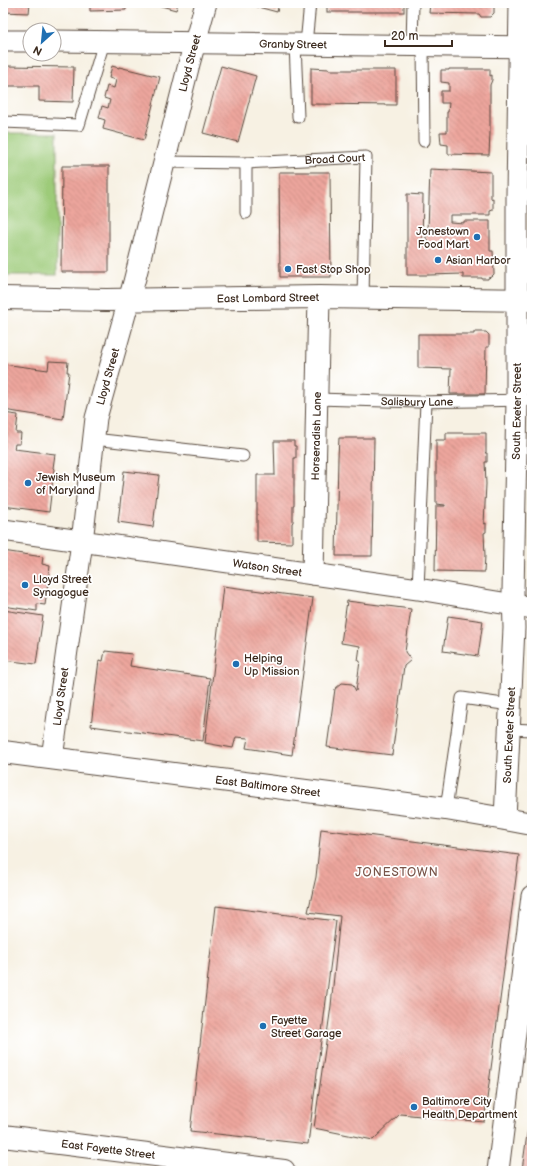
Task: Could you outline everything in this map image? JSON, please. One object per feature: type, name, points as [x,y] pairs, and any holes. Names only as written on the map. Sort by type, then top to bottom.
[{"type":"main road","name":"East Lombard Street","points":[[3,298],[130,299],[319,297],[524,300]]},
{"type":"main road","name":"East Baltimore Street","points":[[3,752],[446,809],[505,818],[532,824]]},
{"type":"main road","name":"East Fayette Street","points":[[3,1136],[283,1171]]},
{"type":"street","name":"Lloyd Street","points":[[52,758],[82,542],[96,418],[130,299],[194,43],[206,3]]},
{"type":"street","name":"South Exeter Street","points":[[505,818],[514,628],[523,606],[525,47],[520,3]]},
{"type":"street","points":[[3,40],[22,41]]},
{"type":"street","name":"Granby Street","points":[[62,41],[525,47]]},
{"type":"street","name":"Horseradish Lane","points":[[313,574],[319,297]]},
{"type":"street","name":"Watson Street","points":[[3,530],[418,589],[523,606]]},
{"type":"street","points":[[498,1171],[532,896]]},
{"type":"lane","points":[[298,117],[300,44],[310,3]]},
{"type":"lane","points":[[413,3],[418,46],[424,141]]},
{"type":"lane","points":[[3,122],[79,125],[104,42]]},
{"type":"lane","name":"Broad Court","points":[[164,162],[246,163],[366,158],[363,298]]},
{"type":"lane","points":[[246,163],[246,213]]},
{"type":"lane","name":"Salisbury Lane","points":[[317,399],[426,402],[524,400]]},
{"type":"lane","points":[[418,589],[426,402]]},
{"type":"lane","points":[[94,439],[243,456]]},
{"type":"lane","points":[[446,809],[462,698],[510,705]]},
{"type":"lane","points":[[510,729],[532,730]]},
{"type":"green space","points":[[3,133],[57,133],[57,275],[3,275]]},
{"type":"building","points":[[3,3],[30,3],[29,13],[3,12]]},
{"type":"building","points":[[90,3],[126,3],[126,10],[90,11]]},
{"type":"building","points":[[150,3],[178,3],[176,10]]},
{"type":"building","points":[[243,3],[279,3],[277,12]]},
{"type":"building","points":[[327,3],[404,3],[404,12],[327,12]]},
{"type":"building","points":[[430,3],[492,3],[494,4],[494,13],[490,17],[481,17],[479,14],[429,13]]},
{"type":"building","points":[[5,66],[74,67],[73,102],[39,101],[39,86],[5,86]]},
{"type":"building","points":[[112,66],[160,77],[144,140],[103,129],[105,120],[99,118],[102,106],[108,108],[110,100],[104,98],[107,86],[114,88],[116,80],[109,78]]},
{"type":"building","points":[[221,66],[256,76],[238,142],[203,133]]},
{"type":"building","points":[[311,68],[329,70],[396,70],[396,105],[311,104]]},
{"type":"building","points":[[490,69],[490,76],[492,75],[492,80],[490,85],[489,155],[448,154],[448,145],[441,144],[440,132],[447,132],[447,112],[449,103],[441,103],[441,91],[449,91],[449,83],[441,82],[441,70]]},
{"type":"building","points":[[62,166],[109,166],[109,272],[61,272]]},
{"type":"building","points":[[430,169],[491,172],[491,199],[493,198],[493,210],[490,211],[490,215],[450,215],[450,222],[464,223],[464,221],[490,221],[490,251],[493,251],[494,274],[488,279],[463,278],[463,274],[407,275],[407,194],[423,195],[422,245],[429,245],[428,240],[426,240],[426,231],[428,231]]},
{"type":"building","points":[[279,172],[330,172],[331,277],[280,277]]},
{"type":"building","points":[[474,332],[486,332],[489,335],[489,347],[486,347],[485,394],[450,394],[451,369],[418,368],[418,334],[474,334]]},
{"type":"building","points":[[49,361],[68,362],[67,372],[69,372],[63,419],[3,410],[3,364],[48,370]]},
{"type":"building","name":"Jewish Museum of Maryland","points":[[3,413],[18,415],[16,433],[21,433],[20,444],[15,444],[14,449],[55,454],[49,512],[3,506]]},
{"type":"building","points":[[446,433],[486,433],[485,453],[487,453],[487,462],[485,462],[486,484],[484,524],[486,523],[486,532],[484,533],[484,572],[435,571],[436,506],[445,506],[436,504],[436,440],[446,440]]},
{"type":"building","points":[[339,438],[374,438],[372,556],[336,556]]},
{"type":"building","points":[[274,441],[294,441],[294,446],[296,446],[296,458],[294,458],[292,543],[257,542],[257,475],[275,475]]},
{"type":"building","points":[[124,471],[159,475],[153,527],[118,522]]},
{"type":"building","name":"Lloyd Street Synagogue","points":[[3,551],[43,557],[42,564],[50,566],[45,605],[37,604],[37,611],[3,606]]},
{"type":"building","points":[[223,586],[313,598],[292,755],[246,748],[248,738],[236,737],[233,748],[205,743]]},
{"type":"building","points":[[347,601],[411,609],[405,652],[411,660],[404,666],[392,755],[327,747],[335,689],[342,683],[352,684],[356,691],[360,661],[358,661],[360,646],[341,643]]},
{"type":"building","points":[[3,610],[43,616],[36,664],[3,660]]},
{"type":"building","points":[[448,616],[483,621],[478,656],[443,651]]},
{"type":"building","points":[[105,651],[132,654],[130,666],[210,678],[203,741],[91,726],[99,660],[103,661]]},
{"type":"building","name":"Baltimore City Health Department","points":[[321,829],[519,855],[484,1122],[400,1114],[373,1140],[314,1128],[331,1006],[340,916],[308,912],[316,877]]},
{"type":"building","name":"Fayette Street Garage","points":[[216,906],[336,921],[308,1144],[190,1131]]},
{"type":"building","points":[[531,1106],[532,1171],[527,1171],[522,1170]]},
{"type":"place","name":"Jonestown Food Mart","points":[[477,237]]},
{"type":"place","name":"Asian Harbor","points":[[438,260]]},
{"type":"place","name":"Fast Stop Shop","points":[[288,269]]},
{"type":"place","name":"Jewish Museum of Maryland","points":[[28,483]]},
{"type":"place","name":"Lloyd Street Synagogue","points":[[25,585]]},
{"type":"place","name":"Helping Up Mission","points":[[236,664]]},
{"type":"place","name":"Fayette Street Garage","points":[[263,1026]]},
{"type":"place","name":"Baltimore City Health Department","points":[[414,1107]]},
{"type":"district","name":"JONESTOWN","points":[[397,872]]}]
